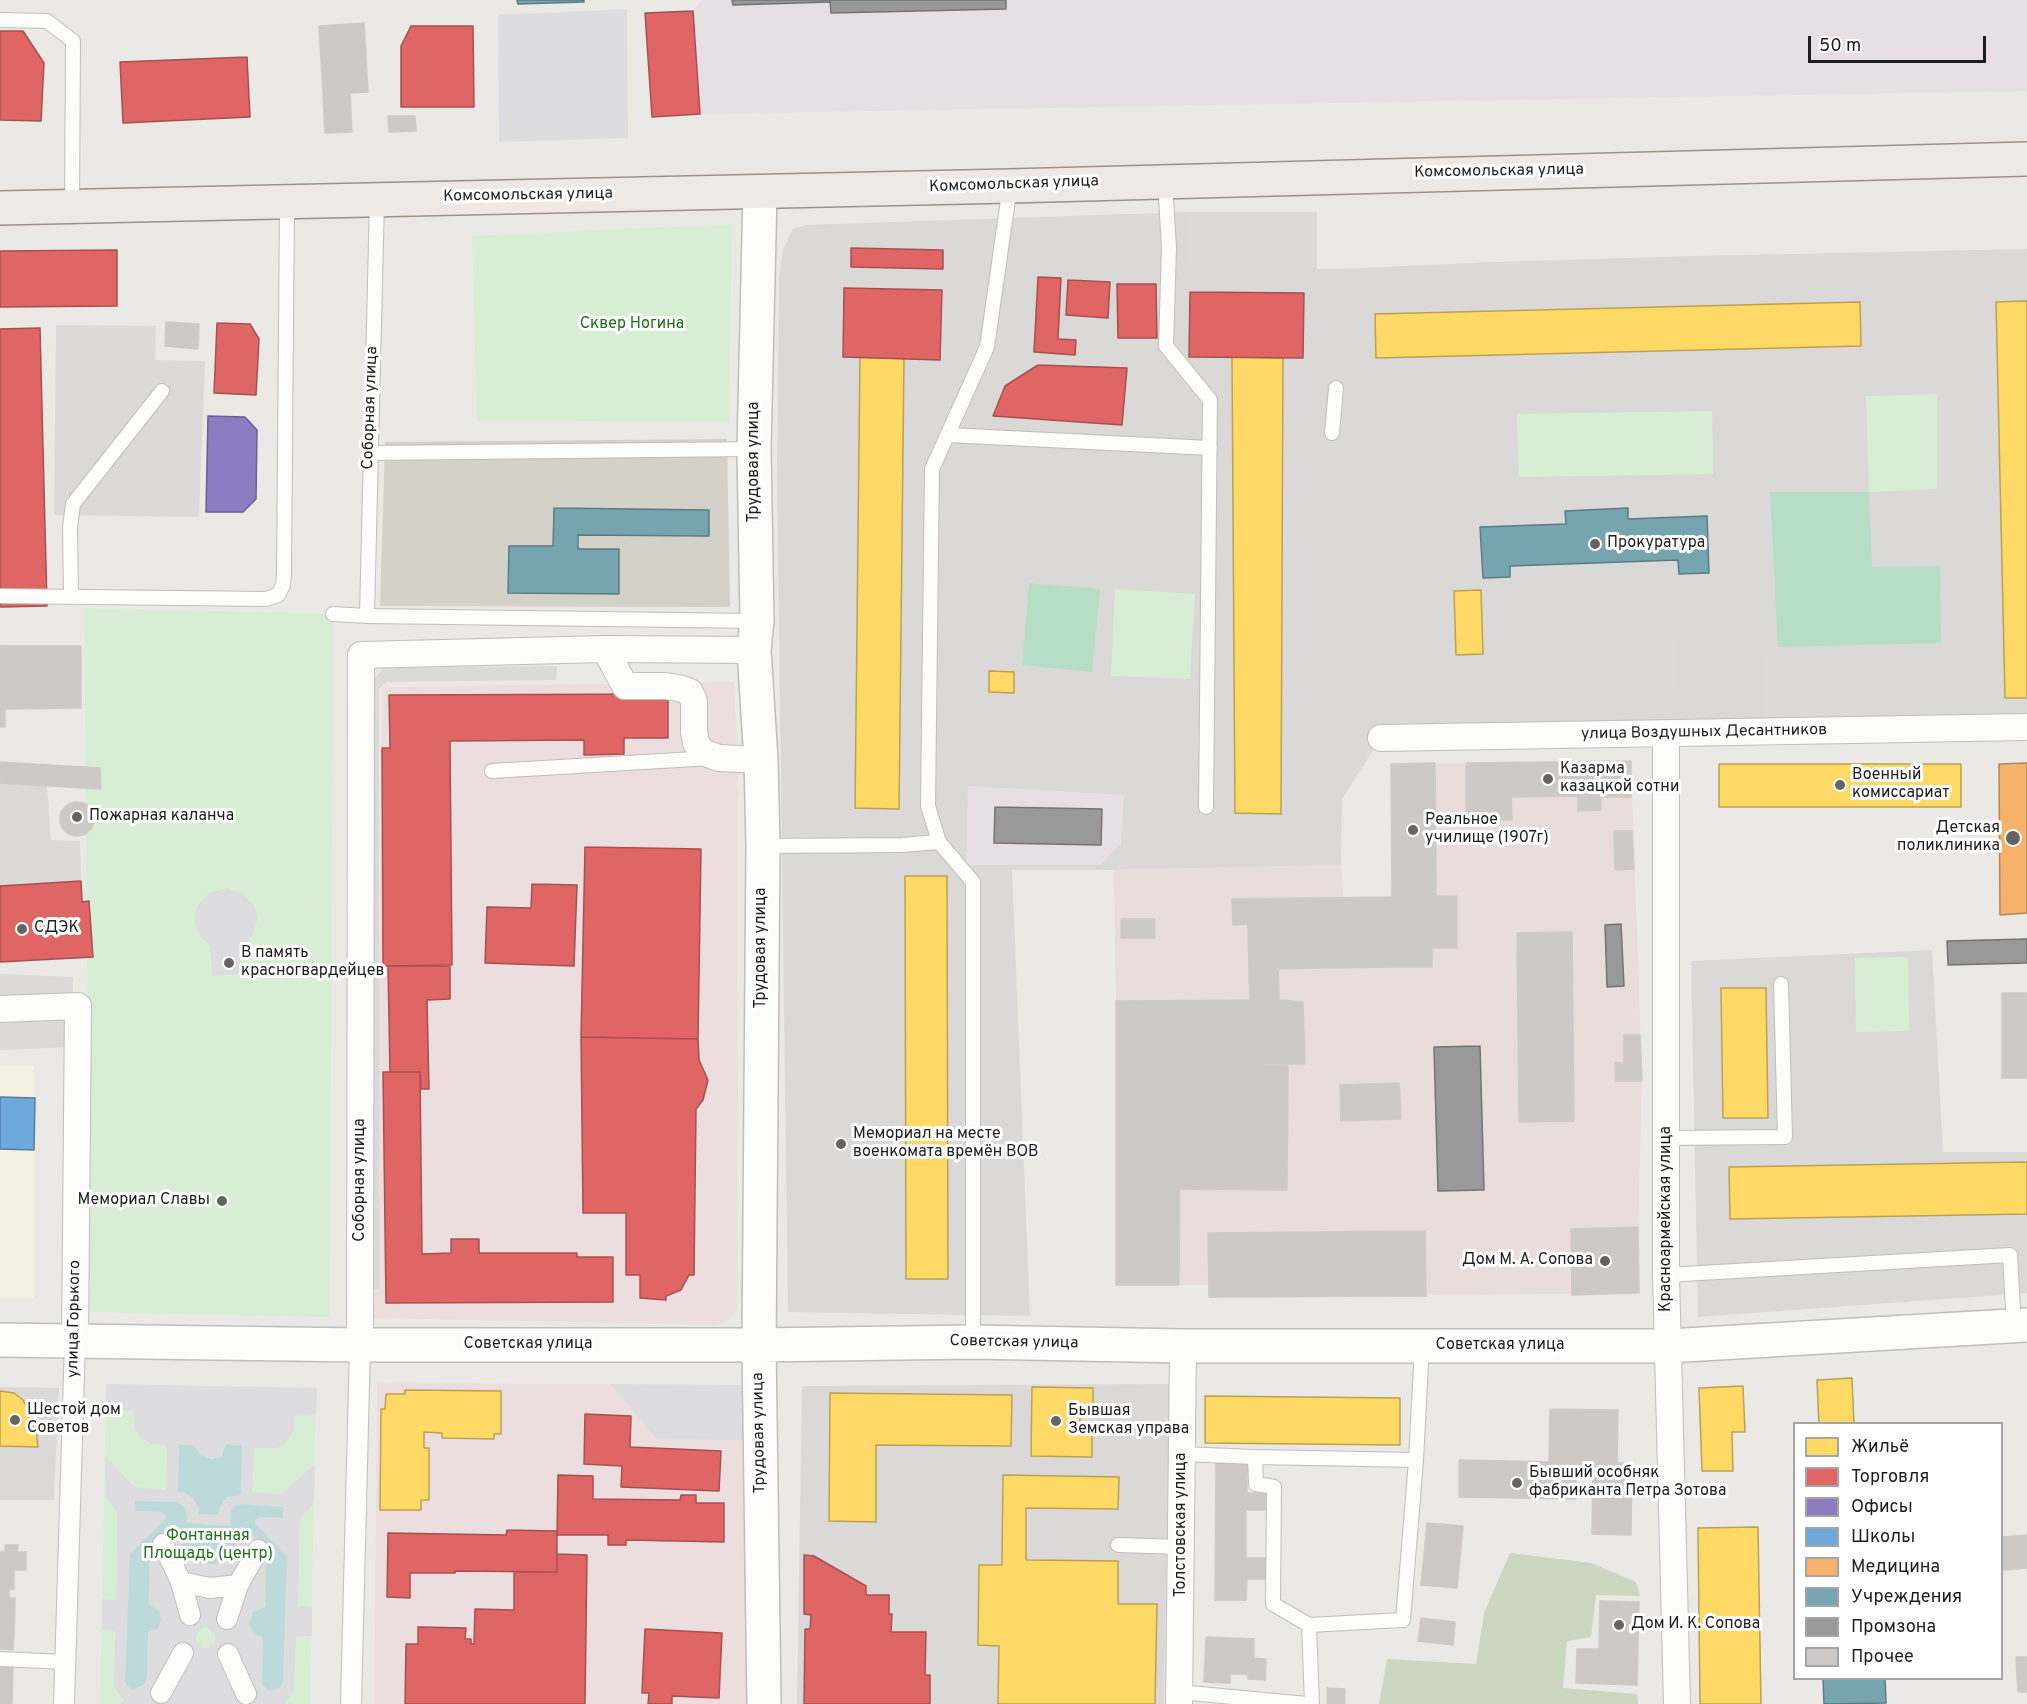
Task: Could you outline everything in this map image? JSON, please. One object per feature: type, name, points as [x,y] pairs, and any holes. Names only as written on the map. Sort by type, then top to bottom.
[{"type":"main road","name":"Комсомольская улица","points":[[0,208],[1010,186],[2027,159]]},
{"type":"street","name":"Трудовая улица","points":[[760,192],[754,449],[755,636],[763,846],[759,1345],[764,1704]]},
{"type":"street","points":[[755,636],[605,649],[625,686],[665,686],[690,692],[694,701],[696,743],[702,752],[719,758],[760,760]]},
{"type":"street","name":"Соборная улица","points":[[351,1704],[360,1345],[361,655],[605,649]]},
{"type":"street","name":"улица Воздушных Десантников","points":[[1381,738],[2027,727]]},
{"type":"street","name":"Красноармейская улица","points":[[1666,734],[1666,1275],[1677,1704]]},
{"type":"street","name":"улица Горького","points":[[0,1009],[78,1005],[75,1341],[64,1704]]},
{"type":"street","name":"Советская улица","points":[[0,1340],[360,1345],[759,1345],[973,1342],[1184,1346],[1668,1346],[2021,1325]]},
{"type":"street","name":"Толстовская улица","points":[[1179,1698],[1184,1346]]},
{"type":"street","points":[[163,1544],[181,1582],[190,1615]]},
{"type":"street","points":[[227,1619],[238,1585],[258,1550]]},
{"type":"street","points":[[181,1582],[210,1588],[238,1585]]},
{"type":"street","points":[[161,1693],[183,1653]]},
{"type":"street","points":[[228,1654],[246,1694]]},
{"type":"lane","points":[[0,20],[47,21],[73,41],[72,207]]},
{"type":"lane","points":[[1165,181],[1169,248],[1166,346],[1210,400],[1206,807]]},
{"type":"lane","points":[[973,1342],[973,882],[939,842],[928,806],[932,470],[987,347],[1010,186]]},
{"type":"lane","name":"Соборная улица","points":[[367,616],[369,453],[377,199]]},
{"type":"lane","points":[[0,596],[266,599],[278,595],[283,585],[284,574],[287,201]]},
{"type":"lane","points":[[1332,433],[1336,388]]},
{"type":"lane","points":[[71,596],[70,527],[73,504],[162,391]]},
{"type":"lane","points":[[948,435],[1210,448]]},
{"type":"lane","points":[[369,453],[754,449]]},
{"type":"lane","points":[[333,614],[755,636]]},
{"type":"lane","points":[[492,771],[719,758]]},
{"type":"lane","points":[[763,846],[902,845],[939,842]]},
{"type":"lane","points":[[1666,1138],[1785,1137],[1782,984]]},
{"type":"lane","points":[[1666,1275],[2010,1255],[2021,1325]]},
{"type":"lane","points":[[1255,1457],[1256,1484],[1274,1487],[1273,1604],[1309,1625],[1403,1620],[1416,1460],[1422,1346]]},
{"type":"lane","points":[[1182,1454],[1416,1460]]},
{"type":"lane","points":[[1118,1545],[1181,1547]]},
{"type":"lane","points":[[1309,1625],[1312,1704]]},
{"type":"lane","points":[[0,1659],[65,1662]]},
{"type":"lane","points":[[1179,1698],[1307,1704]]},
{"type":"shaded area","points":[[702,0],[2027,0],[2027,91],[700,114],[693,11]]},
{"type":"shaded area","points":[[627,9],[628,138],[499,142],[498,15]]},
{"type":"shaded area","points":[[1186,212],[1187,269],[1338,269],[1694,256],[2027,249],[2027,727],[1381,738],[1342,799],[1341,865],[1012,870],[1030,1316],[788,1312],[777,479],[779,279],[783,249],[793,229],[806,225]]},
{"type":"shaded area","points":[[1186,212],[1317,212],[1317,269],[1186,269]]},
{"type":"shaded area","points":[[56,325],[156,326],[155,360],[205,361],[199,517],[54,515]]},
{"type":"shaded area","points":[[727,439],[730,607],[380,606],[385,442]]},
{"type":"shaded area","points":[[1495,633],[1677,634],[1677,693],[1495,692]]},
{"type":"shaded area","points":[[1857,651],[1860,723],[1763,725],[1762,654]]},
{"type":"shaded area","points":[[557,666],[556,680],[386,682],[379,689],[379,1289],[367,1289],[372,682],[383,668]]},
{"type":"shaded area","points":[[734,682],[738,776],[737,1310],[728,1320],[717,1325],[374,1318],[383,687]]},
{"type":"shaded area","points":[[1631,761],[1642,1081],[1638,1227],[1639,1293],[1209,1297],[1208,1285],[1116,1285],[1114,870],[1341,865],[1343,898],[1392,897],[1391,764]]},
{"type":"shaded area","points":[[0,783],[47,786],[51,840],[80,841],[81,881],[0,886]]},
{"type":"shaded area","points":[[968,786],[1124,795],[1121,844],[1101,865],[966,865]]},
{"type":"shaded area","points":[[227,888],[243,894],[254,906],[258,918],[252,937],[240,948],[242,974],[212,976],[210,946],[200,936],[195,923],[197,907],[209,893]]},
{"type":"shaded area","points":[[1932,950],[1943,1152],[2027,1152],[2027,1293],[1698,1317],[1691,961]]},
{"type":"shaded area","points":[[0,974],[73,977],[73,1047],[0,1050]]},
{"type":"shaded area","points":[[0,1066],[34,1066],[34,1298],[0,1298]]},
{"type":"shaded area","points":[[377,1383],[742,1385],[748,1704],[374,1704]]},
{"type":"shaded area","name":"Фонтанная Площадь (центр)","points":[[106,1384],[317,1388],[316,1415],[295,1416],[294,1429],[285,1444],[277,1448],[254,1448],[252,1492],[281,1494],[315,1464],[314,1502],[300,1519],[298,1606],[312,1607],[312,1636],[296,1637],[294,1690],[285,1704],[120,1704],[124,1700],[114,1687],[115,1631],[102,1630],[102,1599],[116,1600],[117,1512],[106,1497],[105,1456],[134,1487],[166,1490],[167,1445],[152,1444],[141,1438],[135,1428],[133,1411],[106,1410]],"holes":[[[194,1445],[200,1455],[206,1458],[218,1458],[225,1452],[231,1495],[223,1501],[218,1510],[199,1508],[193,1498],[183,1492]],[[180,1504],[186,1511],[187,1523],[230,1526],[231,1510],[235,1506],[282,1518],[260,1517],[256,1519],[255,1524],[287,1557],[282,1686],[265,1688],[262,1682],[266,1551],[245,1527],[239,1528],[234,1549],[181,1546],[177,1529],[171,1527],[150,1549],[149,1604],[154,1631],[148,1632],[130,1554],[166,1520],[166,1515],[160,1512],[135,1511]],[[202,1628],[208,1628],[215,1634],[215,1642],[208,1648],[202,1648],[196,1641],[196,1635]]]},
{"type":"shaded area","points":[[610,1384],[742,1385],[744,1440],[657,1439]]},
{"type":"shaded area","points":[[1169,1384],[1164,1704],[797,1704],[802,1386]]},
{"type":"shaded area","points":[[0,1387],[59,1388],[54,1500],[0,1500]]},
{"type":"green space","name":"Сквер Ногина","points":[[732,224],[729,422],[477,421],[472,236]]},
{"type":"green space","points":[[1937,394],[1937,489],[1869,492],[1866,396]]},
{"type":"green space","points":[[1712,411],[1713,474],[1519,477],[1517,414]]},
{"type":"green space","points":[[1770,492],[1869,492],[1872,567],[1940,566],[1941,643],[1778,647]]},
{"type":"green space","points":[[1029,583],[1100,589],[1092,672],[1022,665]]},
{"type":"green space","points":[[1115,589],[1195,594],[1190,679],[1111,676]]},
{"type":"green space","points":[[84,608],[333,614],[330,1317],[90,1312]]},
{"type":"green space","points":[[1908,957],[1909,1031],[1856,1032],[1855,958]]},
{"type":"green space","name":"Фонтанная Площадь (центр)","points":[[106,1384],[316,1388],[310,1704],[100,1704]]},
{"type":"green space","points":[[1510,1553],[1591,1563],[1636,1582],[1640,1596],[1596,1595],[1591,1637],[1567,1641],[1563,1688],[1637,1694],[1638,1704],[1379,1704],[1387,1659],[1476,1664],[1484,1613]]},
{"type":"water","points":[[226,1444],[242,1446],[241,1495],[227,1497],[218,1515],[199,1514],[199,1508],[193,1498],[178,1491],[179,1445],[194,1445],[200,1455],[212,1459],[222,1456]]},
{"type":"water","points":[[135,1501],[176,1502],[184,1506],[187,1523],[230,1526],[231,1510],[235,1506],[241,1504],[283,1507],[283,1518],[260,1517],[255,1523],[287,1557],[283,1682],[280,1688],[270,1691],[263,1686],[263,1638],[253,1632],[249,1625],[253,1612],[265,1607],[266,1551],[248,1529],[241,1527],[229,1558],[216,1564],[202,1564],[188,1558],[181,1546],[179,1533],[175,1527],[171,1527],[150,1549],[149,1604],[160,1612],[161,1620],[158,1629],[148,1632],[145,1684],[132,1689],[128,1686],[125,1681],[130,1554],[166,1518],[166,1515],[160,1512],[135,1511]]},
{"type":"building: Жильё","points":[[2027,301],[2027,698],[2005,698],[1996,302]]},
{"type":"building: Жильё","points":[[1860,302],[1861,346],[1376,358],[1375,314]]},
{"type":"building: Жильё","points":[[860,357],[904,358],[899,809],[855,808]]},
{"type":"building: Жильё","points":[[1232,357],[1283,358],[1281,814],[1235,813]]},
{"type":"building: Жильё","points":[[1481,590],[1483,654],[1456,655],[1454,591]]},
{"type":"building: Жильё","points":[[989,671],[1014,672],[1014,693],[989,692]]},
{"type":"building: Жильё","name":"Военный комиссариат","points":[[1719,764],[1961,764],[1961,807],[1719,807]]},
{"type":"building: Жильё","points":[[905,876],[947,876],[948,1279],[906,1279]]},
{"type":"building: Жильё","points":[[1721,988],[1766,988],[1768,1118],[1723,1118]]},
{"type":"building: Жильё","points":[[2027,1162],[2027,1214],[1730,1219],[1729,1167]]},
{"type":"building: Жильё","points":[[1852,1378],[1854,1422],[1819,1422],[1817,1380]]},
{"type":"building: Жильё","points":[[1743,1386],[1745,1432],[1732,1432],[1733,1471],[1702,1471],[1699,1388]]},
{"type":"building: Жильё","name":"Бывшая Земская управа","points":[[1032,1387],[1093,1388],[1093,1408],[1080,1408],[1080,1434],[1092,1435],[1092,1457],[1031,1456]]},
{"type":"building: Жильё","points":[[405,1390],[501,1391],[501,1434],[494,1434],[494,1439],[442,1438],[442,1433],[424,1432],[424,1448],[429,1448],[429,1500],[421,1500],[421,1510],[380,1510],[381,1409],[385,1409],[386,1394],[405,1394]]},
{"type":"building: Жильё","name":"Шестой дом Советов","points":[[0,1391],[14,1393],[23,1400],[31,1424],[36,1429],[38,1447],[0,1446]]},
{"type":"building: Жильё","points":[[830,1393],[1012,1395],[1011,1446],[876,1445],[876,1522],[829,1521]]},
{"type":"building: Жильё","points":[[1205,1396],[1400,1398],[1400,1445],[1205,1443]]},
{"type":"building: Жильё","points":[[1003,1475],[1119,1477],[1118,1509],[1026,1508],[1026,1560],[1118,1561],[1118,1604],[1157,1604],[1155,1704],[998,1704],[999,1646],[978,1645],[979,1565],[1002,1565]]},
{"type":"building: Жильё","points":[[1758,1527],[1761,1704],[1700,1704],[1698,1528]]},
{"type":"building: Торговля","points":[[693,11],[700,114],[652,117],[645,13]]},
{"type":"building: Торговля","points":[[411,26],[473,26],[474,107],[401,107],[401,46]]},
{"type":"building: Торговля","points":[[0,31],[23,31],[44,63],[41,121],[0,120]]},
{"type":"building: Торговля","points":[[247,57],[250,117],[123,123],[120,62]]},
{"type":"building: Торговля","points":[[851,248],[943,250],[943,269],[851,267]]},
{"type":"building: Торговля","points":[[117,250],[117,306],[0,307],[0,251]]},
{"type":"building: Торговля","points":[[1038,277],[1061,278],[1058,339],[1076,340],[1075,355],[1034,352]]},
{"type":"building: Торговля","points":[[1068,280],[1110,282],[1108,318],[1066,315]]},
{"type":"building: Торговля","points":[[1117,284],[1156,284],[1157,338],[1118,338]]},
{"type":"building: Торговля","points":[[844,288],[942,290],[940,360],[843,357]]},
{"type":"building: Торговля","points":[[1190,292],[1304,293],[1303,358],[1189,357]]},
{"type":"building: Торговля","points":[[217,323],[250,324],[259,339],[256,395],[214,393]]},
{"type":"building: Торговля","points":[[40,328],[47,606],[0,607],[0,329]]},
{"type":"building: Торговля","points":[[1038,365],[1127,368],[1122,425],[993,416],[1005,386]]},
{"type":"building: Торговля","points":[[668,694],[668,738],[624,738],[624,754],[584,755],[584,740],[450,741],[452,965],[383,966],[382,748],[390,748],[389,695]]},
{"type":"building: Торговля","points":[[585,847],[701,849],[698,1039],[581,1037]]},
{"type":"building: Торговля","points":[[81,881],[82,902],[89,901],[93,957],[0,962],[0,886]]},
{"type":"building: Торговля","points":[[532,884],[577,885],[574,966],[485,963],[487,907],[531,908]]},
{"type":"building: Торговля","points":[[388,966],[450,966],[450,999],[427,1000],[429,1089],[421,1089],[420,1072],[390,1072]]},
{"type":"building: Торговля","points":[[581,1037],[698,1039],[699,1060],[708,1080],[703,1100],[696,1109],[694,1275],[689,1275],[681,1290],[666,1296],[666,1300],[640,1298],[640,1275],[626,1275],[626,1213],[583,1213]]},
{"type":"building: Торговля","points":[[383,1072],[420,1072],[422,1254],[451,1253],[451,1239],[479,1239],[479,1253],[577,1253],[577,1257],[613,1257],[613,1302],[386,1303]]},
{"type":"building: Торговля","points":[[585,1414],[631,1416],[630,1447],[721,1451],[719,1491],[621,1487],[622,1466],[584,1464]]},
{"type":"building: Торговля","points":[[558,1475],[593,1476],[593,1499],[680,1500],[681,1495],[696,1495],[696,1503],[724,1503],[724,1542],[626,1540],[626,1545],[608,1545],[608,1535],[557,1535]]},
{"type":"building: Торговля","points":[[507,1530],[557,1531],[557,1572],[410,1573],[410,1598],[387,1597],[388,1533],[506,1535]]},
{"type":"building: Торговля","points":[[557,1554],[587,1555],[585,1704],[405,1704],[406,1644],[418,1644],[418,1627],[466,1628],[465,1639],[471,1639],[471,1644],[474,1644],[475,1609],[514,1610],[514,1572],[557,1572]]},
{"type":"building: Торговля","points":[[804,1555],[814,1556],[866,1586],[866,1595],[889,1595],[889,1614],[892,1614],[891,1632],[926,1632],[925,1675],[930,1675],[930,1704],[804,1704],[805,1629],[810,1629],[811,1615],[804,1614]]},
{"type":"building: Торговля","points":[[645,1629],[722,1633],[719,1698],[672,1696],[672,1704],[648,1704],[649,1693],[642,1693]]},
{"type":"building: Офисы","points":[[208,416],[245,417],[257,430],[256,499],[243,512],[206,512]]},
{"type":"building: Школы","points":[[0,1097],[35,1098],[34,1150],[0,1149]]},
{"type":"building: Медицина","name":"Детская поликлиника","points":[[2027,763],[2027,913],[2000,915],[1999,764]]},
{"type":"building: Учреждения","points":[[517,0],[584,0],[584,2],[518,4]]},
{"type":"building: Учреждения","points":[[554,508],[709,510],[709,536],[578,535],[578,549],[619,549],[619,594],[508,593],[509,546],[553,546]]},
{"type":"building: Учреждения","name":"Прокуратура","points":[[1628,508],[1628,519],[1707,516],[1709,573],[1679,574],[1678,560],[1510,566],[1510,577],[1483,578],[1480,527],[1566,524],[1565,511]]},
{"type":"building: Учреждения","points":[[1823,1680],[1885,1680],[1886,1703],[1824,1704]]},
{"type":"building: Промзона","points":[[732,0],[830,0],[830,2],[733,5]]},
{"type":"building: Промзона","points":[[830,0],[1006,0],[1006,9],[831,13]]},
{"type":"building: Промзона","points":[[995,807],[1102,809],[1101,845],[994,843]]},
{"type":"building: Промзона","points":[[1621,924],[1624,986],[1607,987],[1605,925]]},
{"type":"building: Промзона","points":[[2027,939],[2027,963],[1948,965],[1947,941]]},
{"type":"building: Промзона","points":[[1480,1046],[1484,1190],[1438,1191],[1434,1047]]},
{"type":"building: Прочее","points":[[364,23],[368,92],[323,94],[319,26]]},
{"type":"building: Прочее","points":[[350,93],[352,132],[325,133],[323,94]]},
{"type":"building: Прочее","points":[[388,116],[415,116],[416,131],[389,132]]},
{"type":"building: Прочее","points":[[166,322],[199,324],[198,349],[165,346]]},
{"type":"building: Прочее","points":[[0,646],[81,646],[81,708],[5,709],[5,727],[0,727]]},
{"type":"building: Прочее","name":"Казарма казацкой сотни","points":[[1631,761],[1631,797],[1601,797],[1601,810],[1578,811],[1578,796],[1511,797],[1512,820],[1466,820],[1466,763]]},
{"type":"building: Прочее","points":[[0,762],[100,768],[101,789],[0,783]]},
{"type":"building: Прочее","name":"Реальное училище (1907г)","points":[[1435,763],[1436,897],[1392,897],[1391,764]]},
{"type":"building: Прочее","name":"Пожарная каланча","points":[[77,802],[89,807],[94,819],[89,831],[77,836],[65,831],[60,819],[65,807]]},
{"type":"building: Прочее","points":[[1614,831],[1632,831],[1634,869],[1615,870]]},
{"type":"building: Прочее","points":[[1457,896],[1457,948],[1432,948],[1432,967],[1393,967],[1392,897]]},
{"type":"building: Прочее","points":[[1392,897],[1393,967],[1249,969],[1248,924],[1233,925],[1232,899]]},
{"type":"building: Прочее","points":[[1121,919],[1155,919],[1155,938],[1121,938]]},
{"type":"building: Прочее","points":[[1572,932],[1574,1121],[1519,1122],[1517,933]]},
{"type":"building: Прочее","points":[[1278,968],[1279,1000],[1250,1001],[1249,969]]},
{"type":"building: Прочее","points":[[2002,993],[2027,993],[2027,1078],[2002,1078]]},
{"type":"building: Прочее","points":[[1279,1000],[1303,1002],[1305,1064],[1180,1064],[1179,1285],[1116,1285],[1116,1001]]},
{"type":"building: Прочее","points":[[1624,1035],[1640,1035],[1642,1081],[1616,1081],[1615,1063],[1624,1063]]},
{"type":"building: Прочее","points":[[1180,1064],[1288,1066],[1287,1190],[1178,1189]]},
{"type":"building: Прочее","points":[[1399,1083],[1401,1119],[1341,1121],[1340,1085]]},
{"type":"building: Прочее","name":"Дом М. А. Сопова","points":[[1638,1227],[1639,1293],[1572,1295],[1571,1229]]},
{"type":"building: Прочее","points":[[1425,1231],[1426,1296],[1209,1297],[1208,1233]]},
{"type":"building: Прочее","name":"Бывший особняк фабриканта Петра Зотова","points":[[1550,1409],[1618,1410],[1617,1463],[1632,1463],[1631,1535],[1592,1534],[1593,1468],[1576,1467],[1576,1499],[1459,1497],[1459,1460],[1549,1462]]},
{"type":"building: Прочее","points":[[1216,1458],[1247,1458],[1247,1493],[1270,1493],[1269,1510],[1246,1510],[1246,1558],[1267,1558],[1267,1579],[1247,1579],[1246,1600],[1215,1600]]},
{"type":"building: Прочее","points":[[1427,1523],[1463,1526],[1457,1588],[1421,1585]]},
{"type":"building: Прочее","points":[[2027,1535],[2027,1568],[2003,1570],[2003,1537]]},
{"type":"building: Прочее","points":[[5,1545],[18,1545],[17,1552],[26,1552],[26,1570],[14,1570],[14,1589],[0,1589],[0,1552],[5,1552]]},
{"type":"building: Прочее","points":[[0,1589],[9,1589],[9,1598],[15,1598],[14,1634],[0,1634]]},
{"type":"building: Прочее","name":"Дом И. К. Сопова","points":[[1600,1601],[1639,1602],[1637,1685],[1576,1683],[1577,1649],[1599,1649]]},
{"type":"building: Прочее","points":[[1421,1618],[1455,1622],[1453,1645],[1418,1641]]},
{"type":"building: Прочее","points":[[0,1634],[14,1634],[13,1650],[0,1649]]},
{"type":"building: Прочее","points":[[1206,1637],[1254,1639],[1254,1658],[1266,1659],[1265,1680],[1248,1679],[1248,1674],[1230,1674],[1230,1683],[1204,1682]]},
{"type":"building: Прочее","points":[[2016,1657],[2027,1657],[2027,1692],[2018,1692]]},
{"type":"building: Прочее","points":[[0,1667],[13,1667],[12,1704],[0,1704]]},
{"type":"building: Прочее","points":[[1327,1688],[1345,1689],[1345,1704],[1327,1704]]},
{"type":"place","name":"Прокуратура","points":[[1595,544]]},
{"type":"place","name":"Казарма казацкой сотни","points":[[1548,779]]},
{"type":"place","name":"Военный комиссариат","points":[[1840,785]]},
{"type":"place","name":"Пожарная каланча","points":[[77,817]]},
{"type":"place","name":"Реальное училище (1907г)","points":[[1413,830]]},
{"type":"place","name":"Детская поликлиника","points":[[2013,838]]},
{"type":"place","name":"СДЭК","points":[[22,929]]},
{"type":"place","name":"В память красногвардейцев","points":[[229,963]]},
{"type":"place","name":"Мемориал на месте военкомата времён ВОВ","points":[[841,1144]]},
{"type":"place","name":"Мемориал Славы","points":[[222,1201]]},
{"type":"place","name":"Дом М. А. Сопова","points":[[1605,1261]]},
{"type":"place","name":"Шестой дом Советов","points":[[15,1420]]},
{"type":"place","name":"Бывшая Земская управа","points":[[1056,1421]]},
{"type":"place","name":"Бывший особняк фабриканта Петра Зотова","points":[[1517,1483]]},
{"type":"place","name":"Дом И. К. Сопова","points":[[1619,1625]]}]
